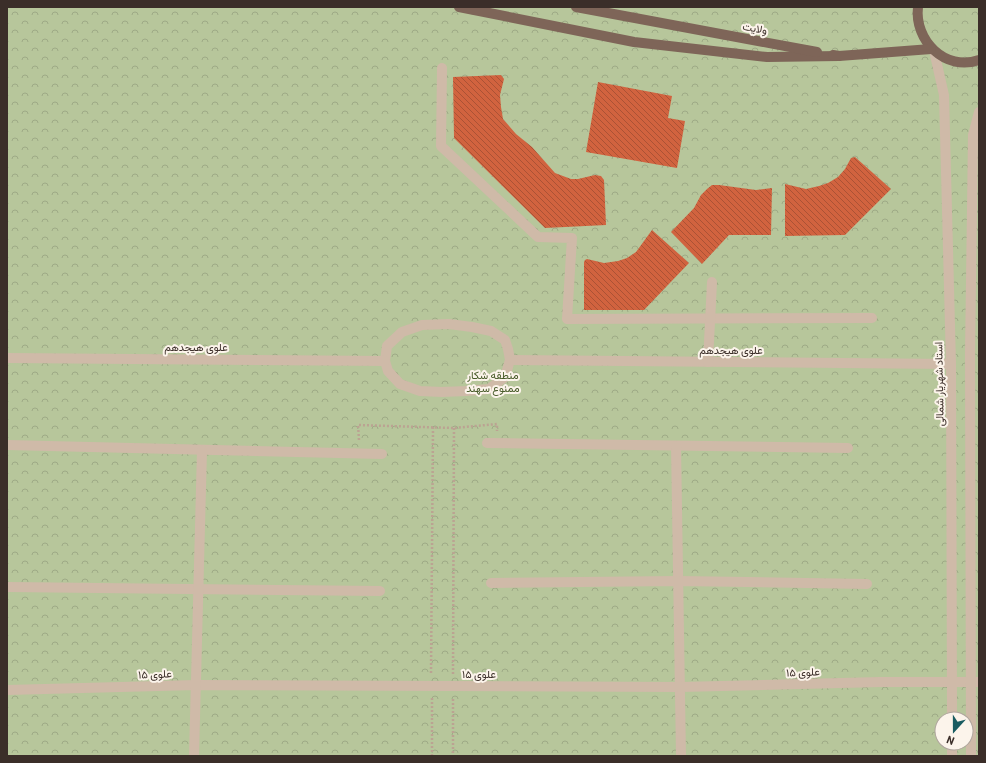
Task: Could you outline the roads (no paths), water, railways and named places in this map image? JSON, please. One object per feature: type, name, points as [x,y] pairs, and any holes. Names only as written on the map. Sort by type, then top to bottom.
[{"type":"main road","points":[[460,7],[634,42],[767,57],[839,56]]},
{"type":"main road","name":"ولایت","points":[[576,7],[839,56],[932,50]]},
{"type":"main road","points":[[918,7],[917,14],[919,28],[932,50],[946,58],[960,62],[975,62],[979,60]]},
{"type":"street","name":"استاد شهریار شمالی","points":[[932,50],[944,95],[951,364],[952,711]]},
{"type":"street","points":[[442,68],[441,146],[538,237],[572,238],[567,319],[872,318]]},
{"type":"street","points":[[971,756],[975,682],[975,353],[973,135],[979,112]]},
{"type":"street","points":[[708,362],[712,282]]},
{"type":"street","points":[[449,324],[472,326],[491,331],[505,340],[510,360],[505,377],[489,389],[442,392],[420,391],[400,384],[388,372],[385,361],[387,346],[402,332],[422,325],[449,324]]},
{"type":"street","name":"علوی هیجدهم","points":[[7,358],[385,361]]},
{"type":"street","name":"علوی هیجدهم","points":[[510,360],[951,364]]},
{"type":"street","points":[[487,443],[848,448]]},
{"type":"street","points":[[7,445],[382,454]]},
{"type":"street","points":[[676,446],[681,756]]},
{"type":"street","points":[[194,756],[202,450]]},
{"type":"street","points":[[491,583],[678,581],[867,584]]},
{"type":"street","points":[[7,587],[380,591]]},
{"type":"street","name":"علوی ۱۵","points":[[7,690],[196,685],[680,687],[880,682],[975,682]]},
{"type":"park label","name":"منطقه شکار ممنوع سهند","points":[[493,381]]}]
